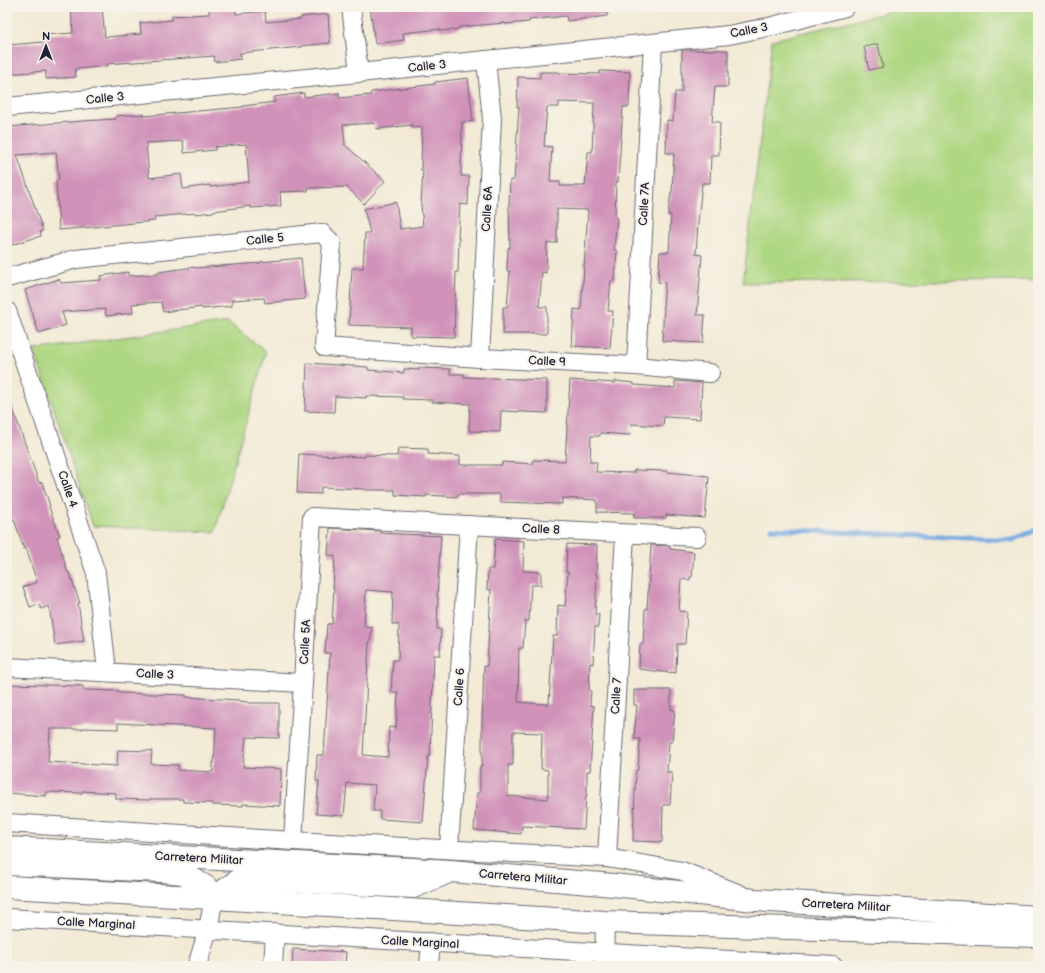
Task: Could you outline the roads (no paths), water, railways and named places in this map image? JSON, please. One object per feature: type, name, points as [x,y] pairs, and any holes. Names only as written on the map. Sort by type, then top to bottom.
[{"type":"main road","name":"Carretera Militar","points":[[7,848],[451,871],[755,900],[1038,917]]},
{"type":"main road","points":[[7,864],[183,873],[206,887],[214,898],[237,881],[245,879],[413,887],[451,871]]},
{"type":"main road","name":"Carretera Militar","points":[[7,887],[606,922],[1038,936]]},
{"type":"street","points":[[351,7],[359,73]]},
{"type":"street","name":"Calle 3","points":[[7,107],[729,35],[773,26],[845,7]]},
{"type":"street","name":"Calle 7A","points":[[636,366],[653,43]]},
{"type":"street","name":"Calle 6A","points":[[480,358],[492,119],[486,60]]},
{"type":"street","name":"Calle 5","points":[[7,278],[76,259],[322,234],[332,243],[324,347],[411,353]]},
{"type":"street","name":"Calle 4","points":[[7,311],[96,573],[107,671]]},
{"type":"street","name":"Calle 9","points":[[411,353],[636,366],[710,373]]},
{"type":"street","name":"Calle 5A","points":[[292,841],[303,683],[312,516],[386,520]]},
{"type":"street","name":"Calle 8","points":[[386,520],[697,537]]},
{"type":"street","name":"Calle 6","points":[[449,849],[469,524]]},
{"type":"street","name":"Calle 7","points":[[607,858],[625,534]]},
{"type":"street","name":"Calle 3","points":[[7,667],[107,671],[303,683]]},
{"type":"street","points":[[7,823],[292,841],[607,858],[682,871],[755,900]]},
{"type":"street","points":[[197,966],[208,929],[214,898]]},
{"type":"street","name":"Calle Marginal","points":[[7,918],[431,942],[604,959],[833,966]]},
{"type":"street","points":[[604,959],[606,922]]},
{"type":"street","points":[[273,966],[275,933]]},
{"type":"street","points":[[429,966],[431,942]]},
{"type":"waterway","points":[[772,529],[1013,540],[1038,529]]}]
